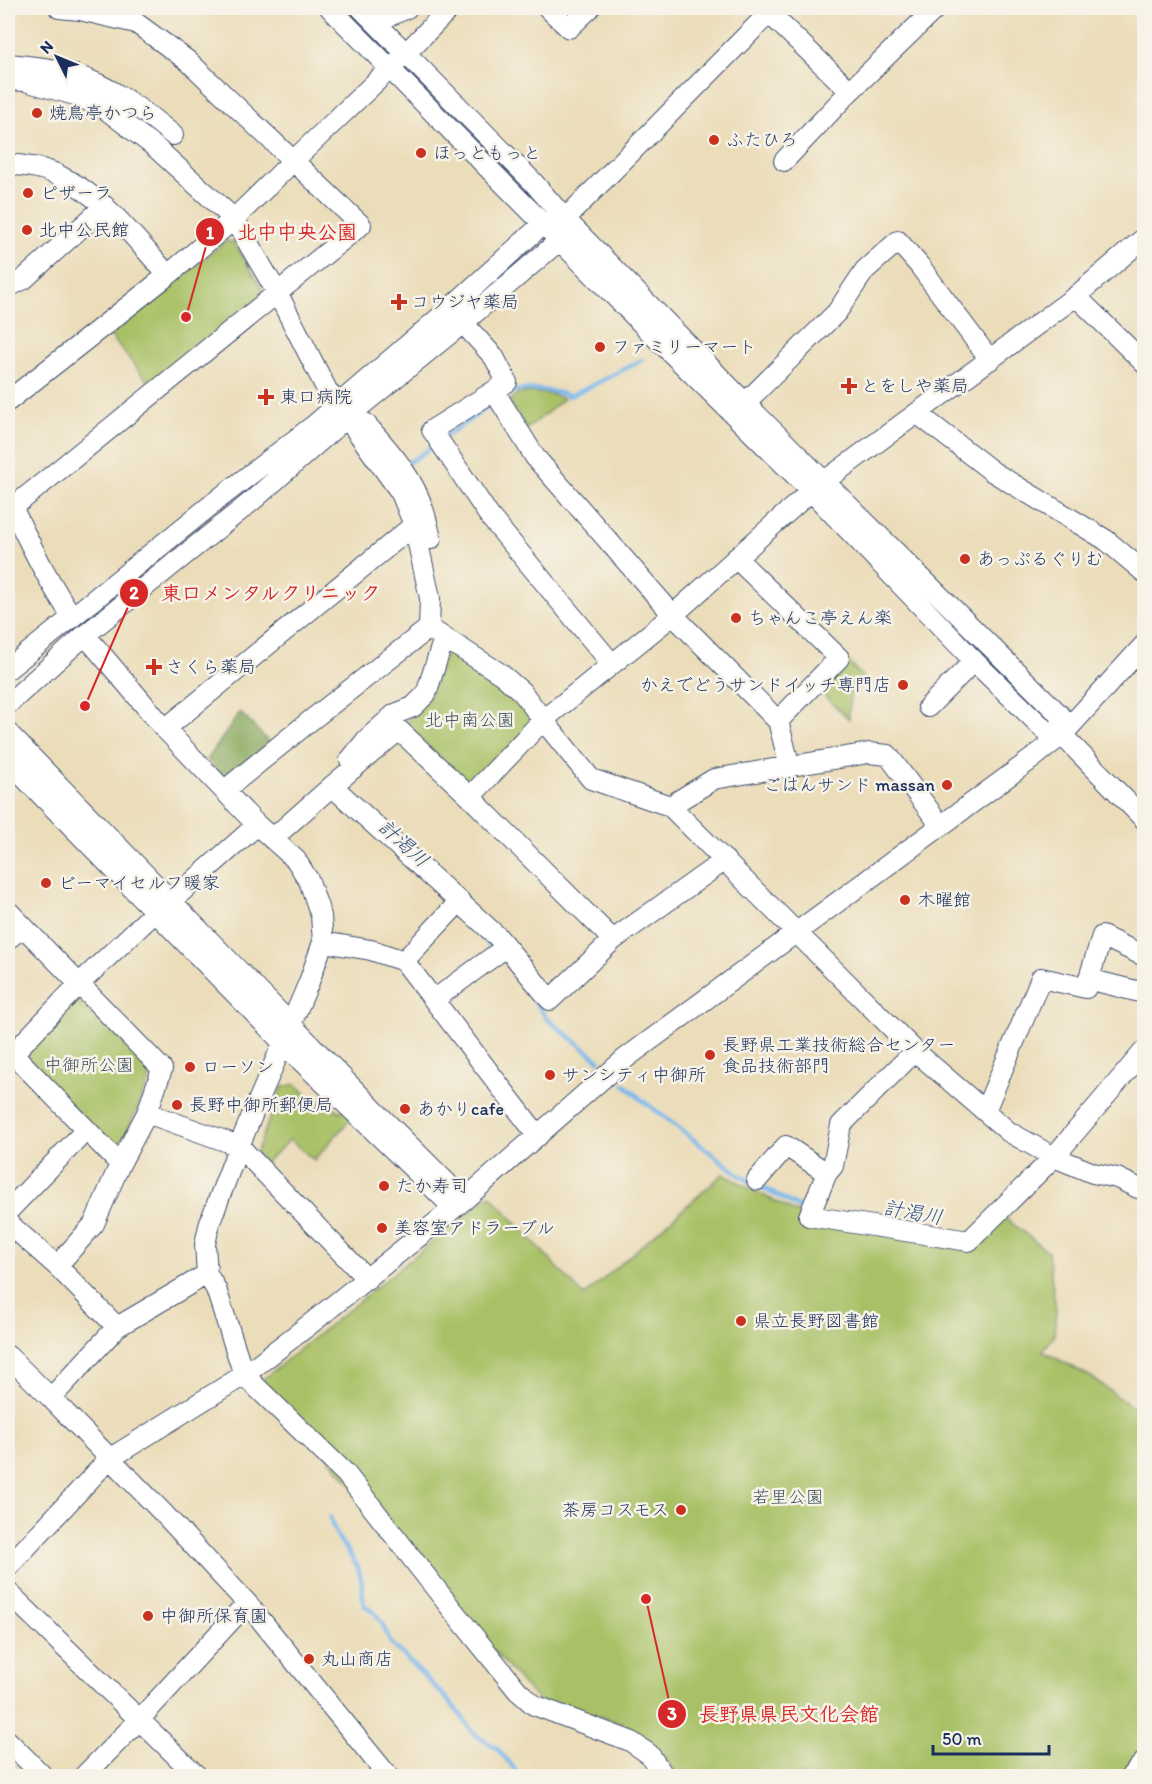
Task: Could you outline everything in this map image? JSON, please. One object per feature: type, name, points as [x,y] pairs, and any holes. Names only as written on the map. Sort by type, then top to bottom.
[{"type":"street","points":[[59,8],[80,10],[136,23],[188,61],[361,225],[278,294],[10,504],[55,591],[72,616]]},
{"type":"street","points":[[330,8],[560,240],[1061,716],[1062,735]]},
{"type":"street","points":[[361,8],[533,182],[565,219],[745,404],[974,661],[1047,732],[1062,735],[1144,819]]},
{"type":"street","points":[[8,401],[168,275],[234,219],[406,54],[450,8]]},
{"type":"street","points":[[548,8],[569,28],[590,8]]},
{"type":"street","points":[[784,161],[850,91],[936,8]]},
{"type":"street","points":[[8,704],[84,635],[252,501],[350,415],[560,240],[565,219],[769,9],[850,91]]},
{"type":"street","points":[[8,64],[73,74],[110,90],[137,106],[173,135]]},
{"type":"street","points":[[8,81],[25,81],[65,92],[104,108],[155,147],[234,219],[278,294],[327,390],[394,456],[424,510],[439,578],[437,634],[428,695],[413,707],[395,714],[367,739],[349,761],[265,831]]},
{"type":"street","points":[[8,165],[34,167],[57,174],[81,188],[105,206],[168,275]]},
{"type":"street","points":[[8,287],[24,279],[105,206]]},
{"type":"street","points":[[8,669],[221,497],[314,426],[350,415],[447,311],[544,223],[565,219]]},
{"type":"street","points":[[470,796],[543,720],[673,615],[817,486],[1076,296],[1144,238]]},
{"type":"street","points":[[745,404],[837,312],[865,270],[897,241],[919,265],[990,360]]},
{"type":"street","points":[[1076,296],[1144,363]]},
{"type":"street","points":[[463,323],[494,357],[507,382],[432,430],[490,517],[612,664]]},
{"type":"street","points":[[494,391],[535,458],[673,615],[778,721],[790,767]]},
{"type":"street","points":[[918,414],[993,472],[1106,540],[1144,572]]},
{"type":"street","points":[[350,415],[401,493],[414,525],[437,634],[501,674],[522,692],[591,779],[670,806],[915,1051],[1009,1132],[1054,1157],[1093,1173],[1117,1178],[1144,1189]]},
{"type":"street","points":[[165,729],[414,525]]},
{"type":"street","points":[[736,558],[839,658],[778,721]]},
{"type":"street","points":[[225,790],[310,721],[437,634]]},
{"type":"street","points":[[84,635],[165,729],[296,860],[309,881],[321,916],[323,942],[292,1026],[239,1146],[210,1222],[206,1244],[207,1274],[216,1289],[244,1375],[346,1474],[518,1691],[534,1705],[630,1741],[649,1754],[664,1776]]},
{"type":"street","points":[[8,1567],[110,1459],[244,1375],[459,1204],[626,1058],[1062,735],[1144,645]]},
{"type":"street","points":[[928,707],[974,661]]},
{"type":"street","points":[[120,1164],[10,1056],[79,984],[162,905],[332,786],[399,730],[470,796],[613,940]]},
{"type":"street","points":[[8,733],[284,1044],[459,1204]]},
{"type":"street","points":[[670,806],[714,779],[869,753],[888,755],[941,826]]},
{"type":"street","points":[[8,761],[292,1026],[459,1204]]},
{"type":"street","points":[[332,786],[498,937],[550,1000],[613,940],[725,860]]},
{"type":"street","points":[[404,961],[460,901]]},
{"type":"street","points":[[8,911],[162,1069],[147,1113],[120,1164],[94,1224],[57,1266]]},
{"type":"street","points":[[8,939],[23,927]]},
{"type":"street","points":[[985,1111],[1041,978],[1086,987],[1102,936],[1144,956]]},
{"type":"street","points":[[323,942],[371,950],[404,961],[538,1136]]},
{"type":"street","points":[[434,1000],[506,947]]},
{"type":"street","points":[[1088,979],[1144,993]]},
{"type":"street","points":[[915,1051],[841,1125],[833,1167],[827,1173],[809,1216],[969,1242],[1054,1157],[1144,1051]]},
{"type":"street","points":[[147,1113],[239,1146],[366,1279]]},
{"type":"street","points":[[8,1211],[86,1130]]},
{"type":"street","points":[[757,1180],[786,1146],[827,1173]]},
{"type":"street","points":[[8,1223],[57,1266],[117,1327]]},
{"type":"street","points":[[51,1398],[117,1327],[207,1274]]},
{"type":"street","points":[[8,1356],[165,1515],[247,1603],[388,1776]]},
{"type":"street","points":[[8,1592],[197,1776]]},
{"type":"street","points":[[84,1776],[247,1603]]},
{"type":"street","points":[[8,1741],[43,1776]]},
{"type":"green space","points":[[226,241],[234,242],[263,290],[261,299],[153,388],[110,335]]},
{"type":"green space","points":[[531,392],[551,394],[564,399],[527,429],[509,401],[517,394]]},
{"type":"green space","name":"北中南公園","points":[[447,649],[509,688],[525,704],[532,725],[473,785],[466,786],[404,725],[429,696]]},
{"type":"green space","points":[[846,659],[867,682],[850,692],[849,719],[817,689]]},
{"type":"green space","points":[[240,712],[270,743],[225,778],[207,760]]},
{"type":"green space","name":"中御所公園","points":[[83,1001],[149,1068],[150,1079],[120,1148],[113,1149],[27,1059],[26,1049],[75,1002]]},
{"type":"green space","points":[[296,1084],[318,1105],[324,1100],[340,1112],[366,1102],[314,1160],[290,1140],[265,1163],[256,1153],[282,1087]]},
{"type":"green space","name":"若里公園","points":[[723,1174],[801,1215],[968,1251],[1003,1216],[1048,1252],[1056,1310],[1054,1336],[1043,1351],[1091,1377],[1144,1416],[1144,1749],[1118,1776],[682,1776],[641,1737],[620,1722],[541,1702],[523,1685],[262,1380],[490,1195],[584,1296]]},
{"type":"waterway","points":[[512,391],[541,390],[569,396],[642,360]]},
{"type":"waterway","points":[[445,437],[491,405]]},
{"type":"waterway","points":[[408,463],[432,447]]},
{"type":"waterway","name":"計渇川","points":[[473,927],[491,947]]},
{"type":"waterway","name":"計渇川","points":[[528,990],[546,1018],[599,1060]]},
{"type":"waterway","name":"計渇川","points":[[624,1084],[741,1176],[800,1208]]},
{"type":"waterway","points":[[330,1517],[337,1536],[358,1568],[364,1605],[375,1613],[390,1642],[445,1697],[474,1734],[496,1748],[519,1776]]},
{"type":"place","name":"焼鳥亭かつら","points":[[37,113]]},
{"type":"place","name":"ふたひろ","points":[[714,140]]},
{"type":"place","name":"ほっともっと","points":[[421,153]]},
{"type":"place","name":"ピザーラ","points":[[28,193]]},
{"type":"place","name":"北中公民館","points":[[27,230]]},
{"type":"place","name":"コウジヤ薬局","points":[[399,302]]},
{"type":"place","name":"北中中央公園","points":[[186,317]]},
{"type":"place","name":"ファミリーマート","points":[[600,347]]},
{"type":"place","name":"とをしや薬局","points":[[849,386]]},
{"type":"place","name":"東口病院","points":[[266,397]]},
{"type":"place","name":"あっぷるぐりむ","points":[[965,559]]},
{"type":"place","name":"ちゃんこ亭えん楽","points":[[736,618]]},
{"type":"place","name":"さくら薬局","points":[[154,667]]},
{"type":"place","name":"かえでどうサンドイッチ専門店","points":[[903,685]]},
{"type":"place","name":"東口メンタルクリニック","points":[[85,706]]},
{"type":"place","name":"ごはんサンド massan","points":[[947,785]]},
{"type":"place","name":"ビーマイセルフ暖家","points":[[46,883]]},
{"type":"place","name":"木曜館","points":[[905,900]]},
{"type":"place","name":"長野県工業技術総合センター 食品技術部門","points":[[710,1055]]},
{"type":"place","name":"ローソン","points":[[190,1067]]},
{"type":"place","name":"サンシティ中御所","points":[[550,1075]]},
{"type":"place","name":"長野中御所郵便局","points":[[177,1105]]},
{"type":"place","name":"あかりcafe","points":[[405,1109]]},
{"type":"place","name":"たか寿司","points":[[384,1186]]},
{"type":"place","name":"美容室アドラーブル","points":[[382,1228]]},
{"type":"place","name":"県立長野図書館","points":[[741,1321]]},
{"type":"place","name":"茶房コスモス","points":[[681,1510]]},
{"type":"place","name":"長野県県民文化会館","points":[[646,1599]]},
{"type":"place","name":"中御所保育園","points":[[148,1616]]},
{"type":"place","name":"丸山商店","points":[[309,1659]]}]
